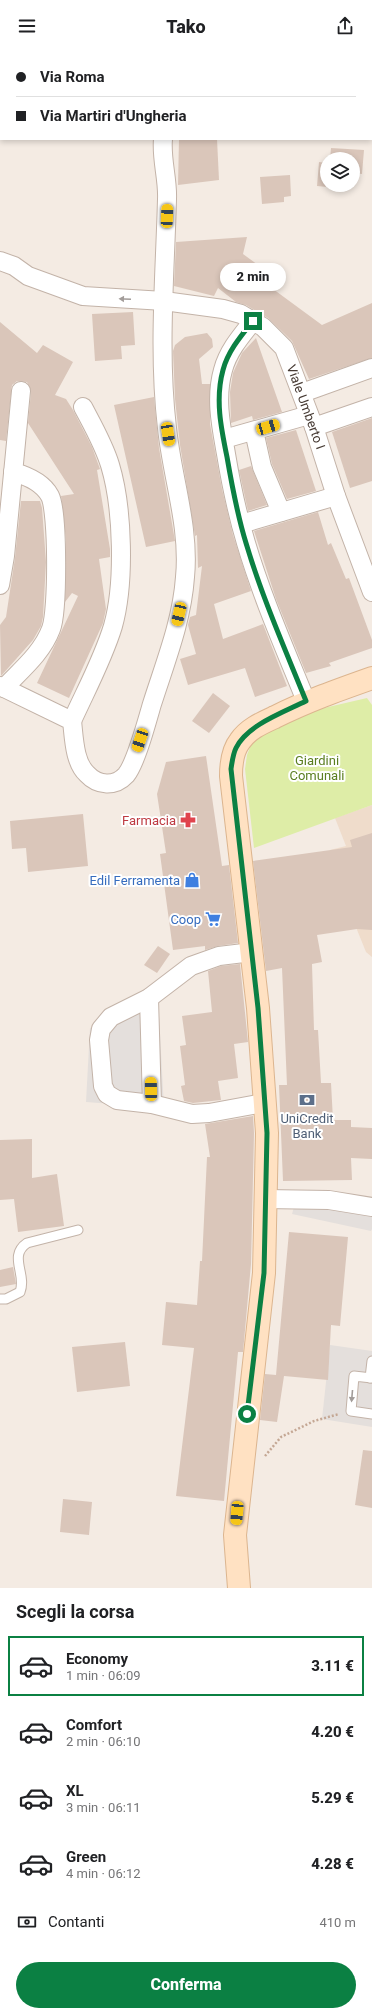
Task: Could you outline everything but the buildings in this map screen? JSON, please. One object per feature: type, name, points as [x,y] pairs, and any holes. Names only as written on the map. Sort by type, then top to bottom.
[{"type":"street","points":[[83,407],[101,442],[112,475],[118,521],[120,566],[118,603],[112,626],[98,666],[72,721],[78,756],[84,772],[94,781],[106,784],[112,783],[124,777],[131,767],[149,713],[182,600],[185,577],[186,548],[165,415],[163,370],[168,187],[162,148],[163,140]]},
{"type":"street","name":"Viale Umberto I","points":[[0,261],[14,266],[28,276],[83,296],[164,301],[223,309],[242,314],[263,327],[284,348],[302,393],[336,496],[372,592]]},
{"type":"street","points":[[253,321],[230,352],[223,370],[219,404],[233,494],[241,524],[268,608],[306,701]]},
{"type":"street","points":[[302,393],[372,368]]},
{"type":"street","points":[[0,585],[21,391]]},
{"type":"street","points":[[224,439],[254,431],[312,421],[372,407]]},
{"type":"street","points":[[254,431],[262,467],[281,512]]},
{"type":"street","points":[[13,472],[36,482],[44,488],[53,503],[56,594],[54,621],[45,642],[38,652],[2,687],[72,721]]},
{"type":"street","points":[[241,524],[336,496]]},
{"type":"street","points":[[238,1588],[235,1535],[264,1273],[267,1133],[258,1008],[231,776],[233,757],[239,742],[251,730],[306,701],[372,678]]},
{"type":"street","points":[[252,952],[219,956],[197,963],[149,998],[111,1017],[102,1029],[99,1040],[103,1086],[107,1094],[122,1101],[152,1104],[184,1113],[200,1114],[264,1103]]},
{"type":"street","points":[[149,998],[152,1104]]},
{"type":"street","points":[[265,1200],[329,1200],[372,1207]]},
{"type":"lane","points":[[0,1299],[6,1299],[20,1292],[23,1285],[18,1256],[22,1246],[27,1243],[78,1230]]},
{"type":"lane","points":[[372,1361],[371,1378],[354,1376],[351,1411],[372,1414]]},
{"type":"path","points":[[262,1459],[281,1437],[314,1422],[351,1411]]},
{"type":"shaded area","points":[[372,805],[372,957],[366,952],[349,910],[335,915],[330,850],[346,846],[335,818]]},
{"type":"shaded area","points":[[158,997],[164,1108],[86,1102],[90,1028]]},
{"type":"shaded area","points":[[296,1200],[372,1208],[372,1229],[371,1231],[292,1214]]},
{"type":"shaded area","points":[[330,1345],[372,1351],[372,1427],[322,1419]]},
{"type":"green space","name":"Giardini Comunali","points":[[367,698],[372,705],[372,805],[254,848],[245,769],[247,755],[252,742],[298,714]]},
{"type":"place","name":"Farmacia","points":[[188,820]]},
{"type":"place","name":"Edil Ferramenta","points":[[192,880]]},
{"type":"place","name":"Coop","points":[[213,919]]},
{"type":"place","name":"UniCredit Bank","points":[[307,1100]]},
{"type":"route","points":[[247,1414],[264,1273],[267,1133],[258,1008],[231,769],[234,752],[242,738],[251,730],[306,701],[268,608],[246,542],[233,494],[220,416],[219,394],[223,370],[230,352],[253,321]]}]
